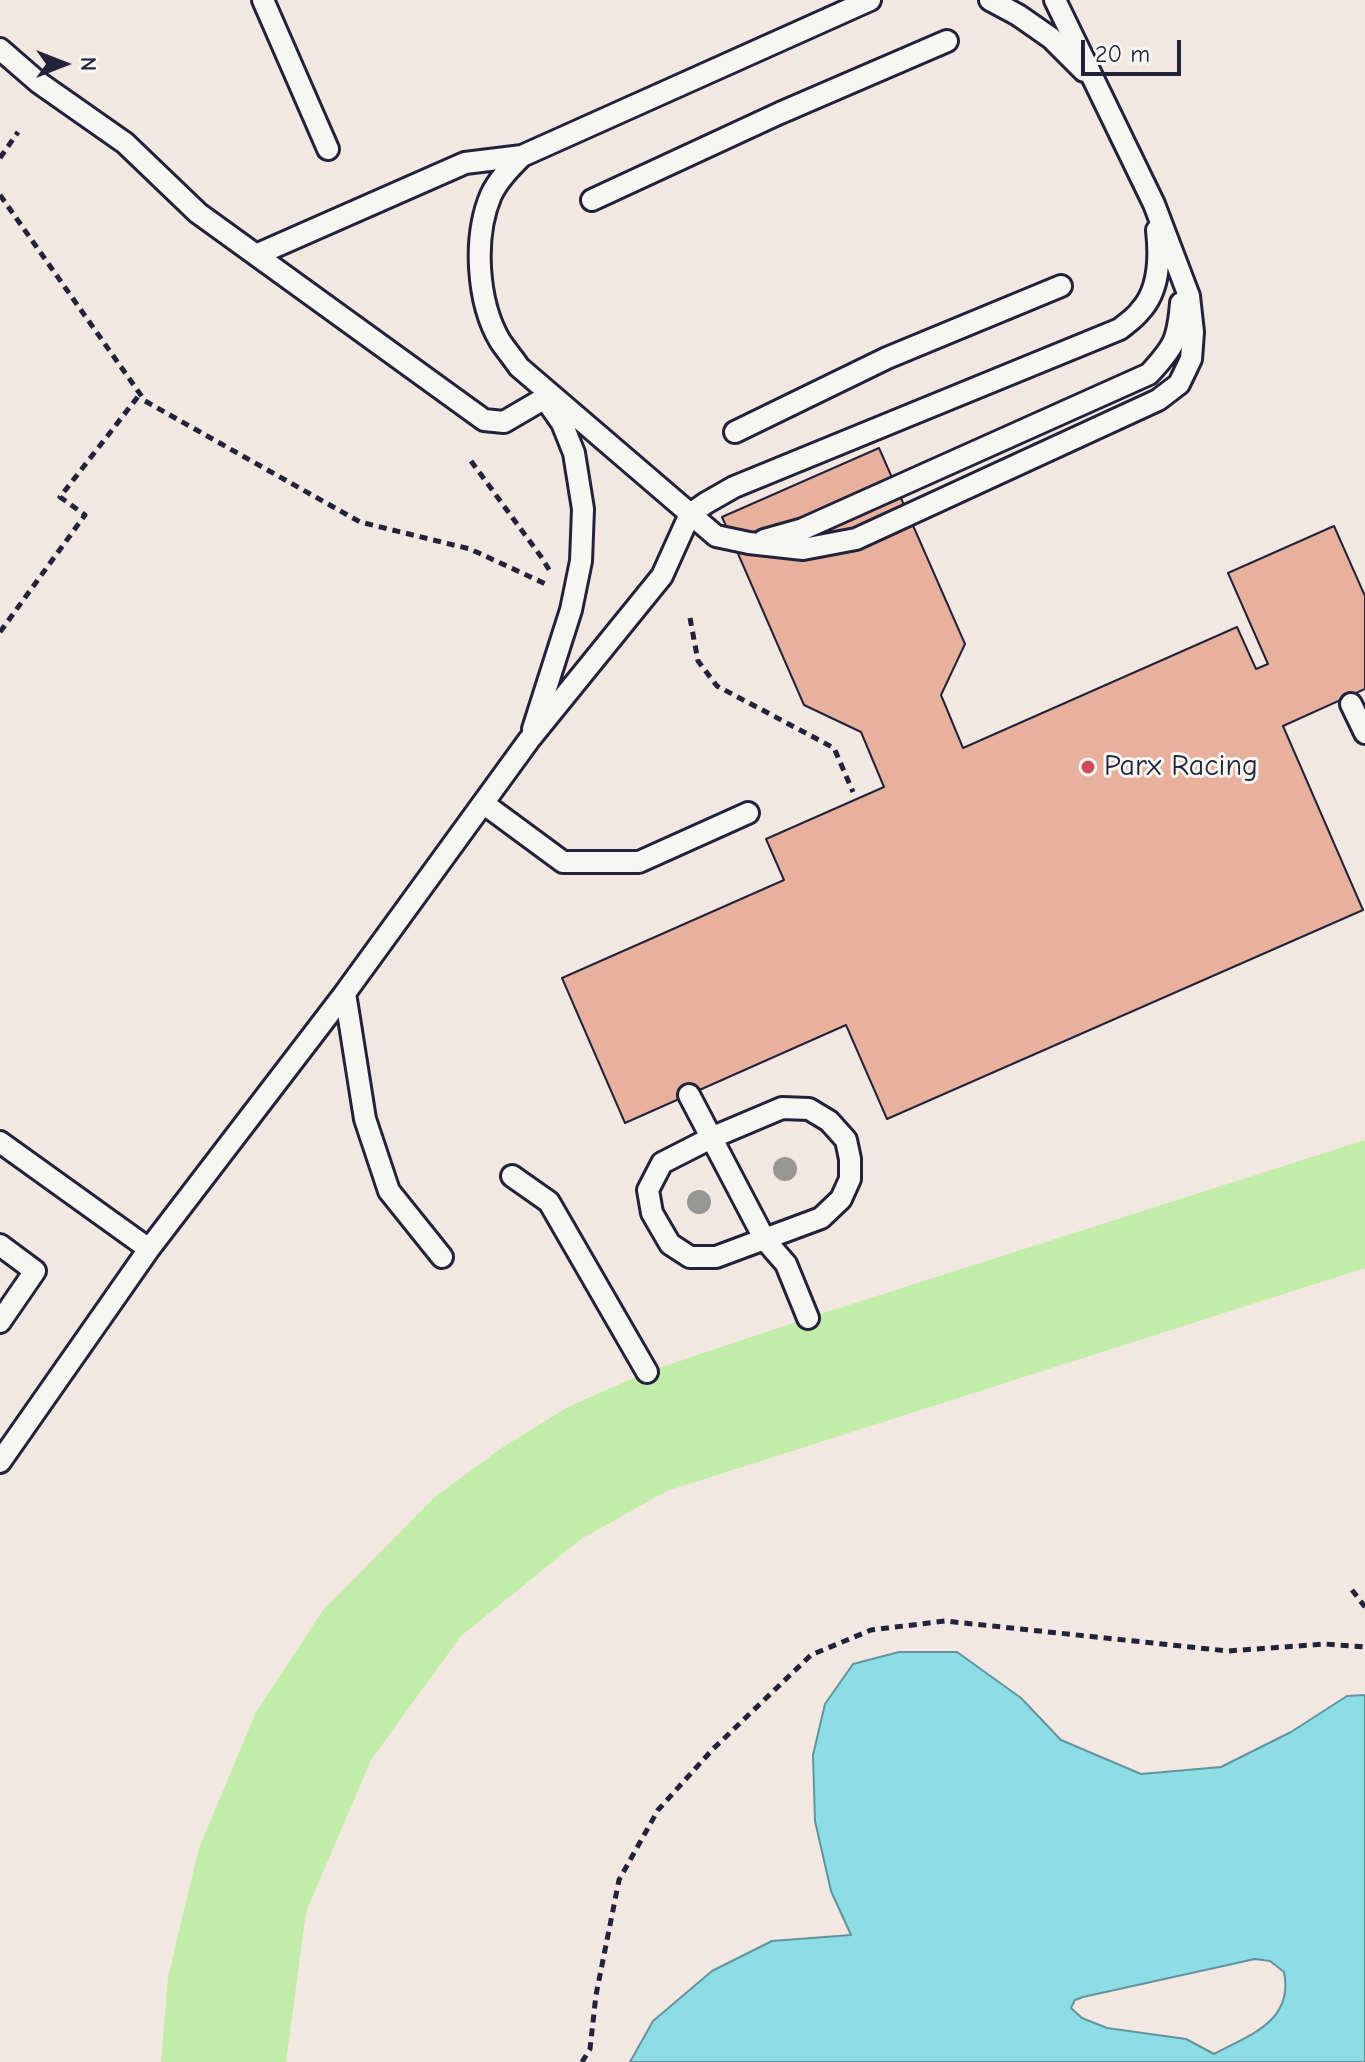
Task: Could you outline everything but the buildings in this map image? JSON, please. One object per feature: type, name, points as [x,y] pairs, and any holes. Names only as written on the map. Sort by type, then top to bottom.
[{"type":"lane","points":[[263,0],[328,149]]},
{"type":"lane","points":[[256,255],[465,163],[522,156],[870,0]]},
{"type":"lane","points":[[990,0],[1051,38],[1095,82]]},
{"type":"lane","points":[[519,367],[716,536],[803,549],[856,539],[1158,400],[1179,384],[1191,359],[1193,332],[1189,296],[1154,204],[1055,0]]},
{"type":"lane","points":[[592,200],[780,113],[947,41]]},
{"type":"lane","points":[[0,49],[38,82],[125,143],[198,213],[484,420],[504,422],[545,398]]},
{"type":"lane","points":[[522,156],[491,195],[483,227],[479,266],[486,307],[499,340],[562,423],[574,453],[583,509],[581,561],[571,610],[529,740]]},
{"type":"lane","points":[[0,1462],[149,1249],[345,993],[529,740],[662,576],[690,514],[734,487],[1120,329],[1142,310],[1156,284],[1159,252],[1154,204]]},
{"type":"lane","points":[[749,543],[803,529],[1149,374],[1168,353],[1179,331],[1179,271]]},
{"type":"lane","points":[[735,432],[887,358],[1061,286]]},
{"type":"lane","points":[[1351,704],[1365,733]]},
{"type":"lane","points":[[483,803],[563,862],[639,862],[748,813]]},
{"type":"lane","points":[[345,993],[365,1119],[389,1191],[442,1257]]},
{"type":"lane","points":[[689,1095],[765,1240],[786,1264],[808,1318]]},
{"type":"lane","points":[[782,1108],[809,1109],[829,1121],[846,1140],[850,1179],[841,1199],[821,1218],[716,1257],[690,1257],[670,1244],[652,1213],[648,1190],[662,1163],[711,1138],[782,1108]]},
{"type":"lane","points":[[0,1142],[149,1249]]},
{"type":"lane","points":[[512,1176],[549,1202],[647,1372]]},
{"type":"lane","points":[[0,1245],[35,1271],[0,1322]]},
{"type":"path","points":[[0,158],[18,132]]},
{"type":"path","points":[[0,195],[145,401],[360,522],[470,549],[561,591]]},
{"type":"path","points":[[0,632],[85,515],[60,497],[140,394]]},
{"type":"path","points":[[471,461],[555,580]]},
{"type":"path","points":[[690,618],[698,661],[717,686],[834,748],[853,792]]},
{"type":"path","points":[[1352,1590],[1365,1607]]},
{"type":"path","points":[[582,2062],[590,2049],[601,1966],[619,1880],[625,1868],[658,1810],[712,1750],[811,1655],[871,1630],[945,1621],[1228,1651],[1325,1644],[1365,1647]]},
{"type":"green space","points":[[1365,1140],[1365,1268],[667,1491],[581,1539],[461,1636],[371,1760],[306,1912],[286,2062],[161,2062],[168,1977],[199,1848],[256,1712],[323,1610],[435,1497],[500,1449],[568,1407],[647,1372]]},
{"type":"water","points":[[899,1652],[957,1652],[1021,1698],[1061,1740],[1141,1774],[1221,1767],[1291,1732],[1347,1696],[1365,1695],[1365,2062],[630,2062],[653,2021],[712,1971],[772,1941],[851,1935],[831,1891],[815,1821],[813,1755],[825,1704],[853,1664]],"holes":[[[1255,1959],[1270,1961],[1284,1972],[1285,1989],[1276,2014],[1255,2033],[1214,2054],[1186,2039],[1107,2028],[1082,2018],[1071,2008],[1075,2000],[1083,1997]]]},
{"type":"place","name":"Parx Racing","points":[[1088,767]]}]
